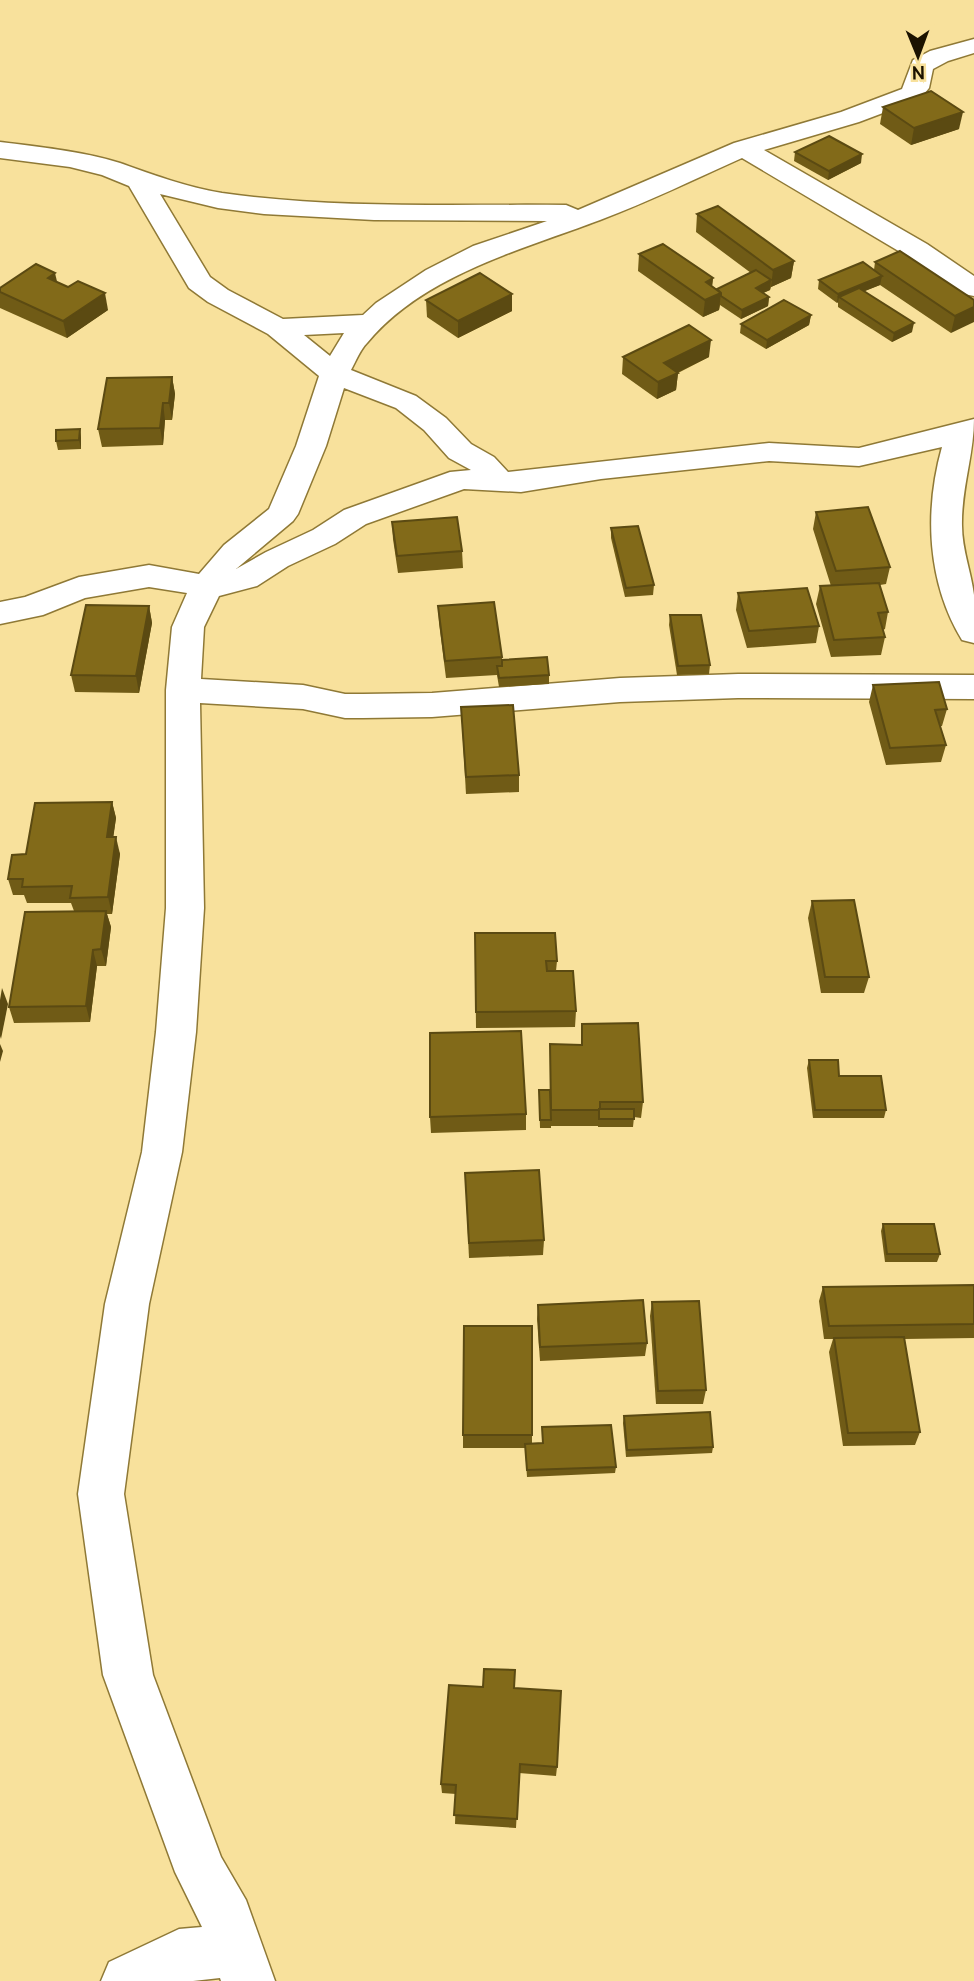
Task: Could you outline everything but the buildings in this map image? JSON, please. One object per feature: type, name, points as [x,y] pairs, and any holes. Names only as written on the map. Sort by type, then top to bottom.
[{"type":"street","points":[[128,1981],[179,1956],[242,1965],[227,1919],[201,1872],[128,1675],[101,1494],[127,1304],[163,1152],[176,1032],[185,908],[183,690],[188,627],[218,569],[282,514],[311,446],[334,374],[354,340],[370,323],[436,276],[483,252],[593,214],[743,148],[850,117],[911,94],[918,90],[922,65],[939,56],[974,46]]},
{"type":"street","points":[[743,148],[917,250],[974,288]]},
{"type":"street","points":[[0,150],[70,159],[111,169],[139,181],[218,200],[264,206],[374,212],[593,214]]},
{"type":"street","points":[[139,181],[199,282],[218,296],[278,328],[334,374],[406,402],[435,424],[460,451],[483,464],[499,479]]},
{"type":"street","points":[[278,328],[370,323]]},
{"type":"street","points":[[0,613],[30,607],[79,588],[149,576],[207,586],[229,584],[246,578],[277,559],[324,537],[355,517],[461,479],[521,482],[601,469],[769,452],[859,457],[968,430]]},
{"type":"street","points":[[968,430],[951,465],[944,513],[954,580],[974,632]]},
{"type":"street","points":[[183,690],[303,697],[345,706],[363,706],[432,705],[646,689],[738,686],[974,687]]}]
